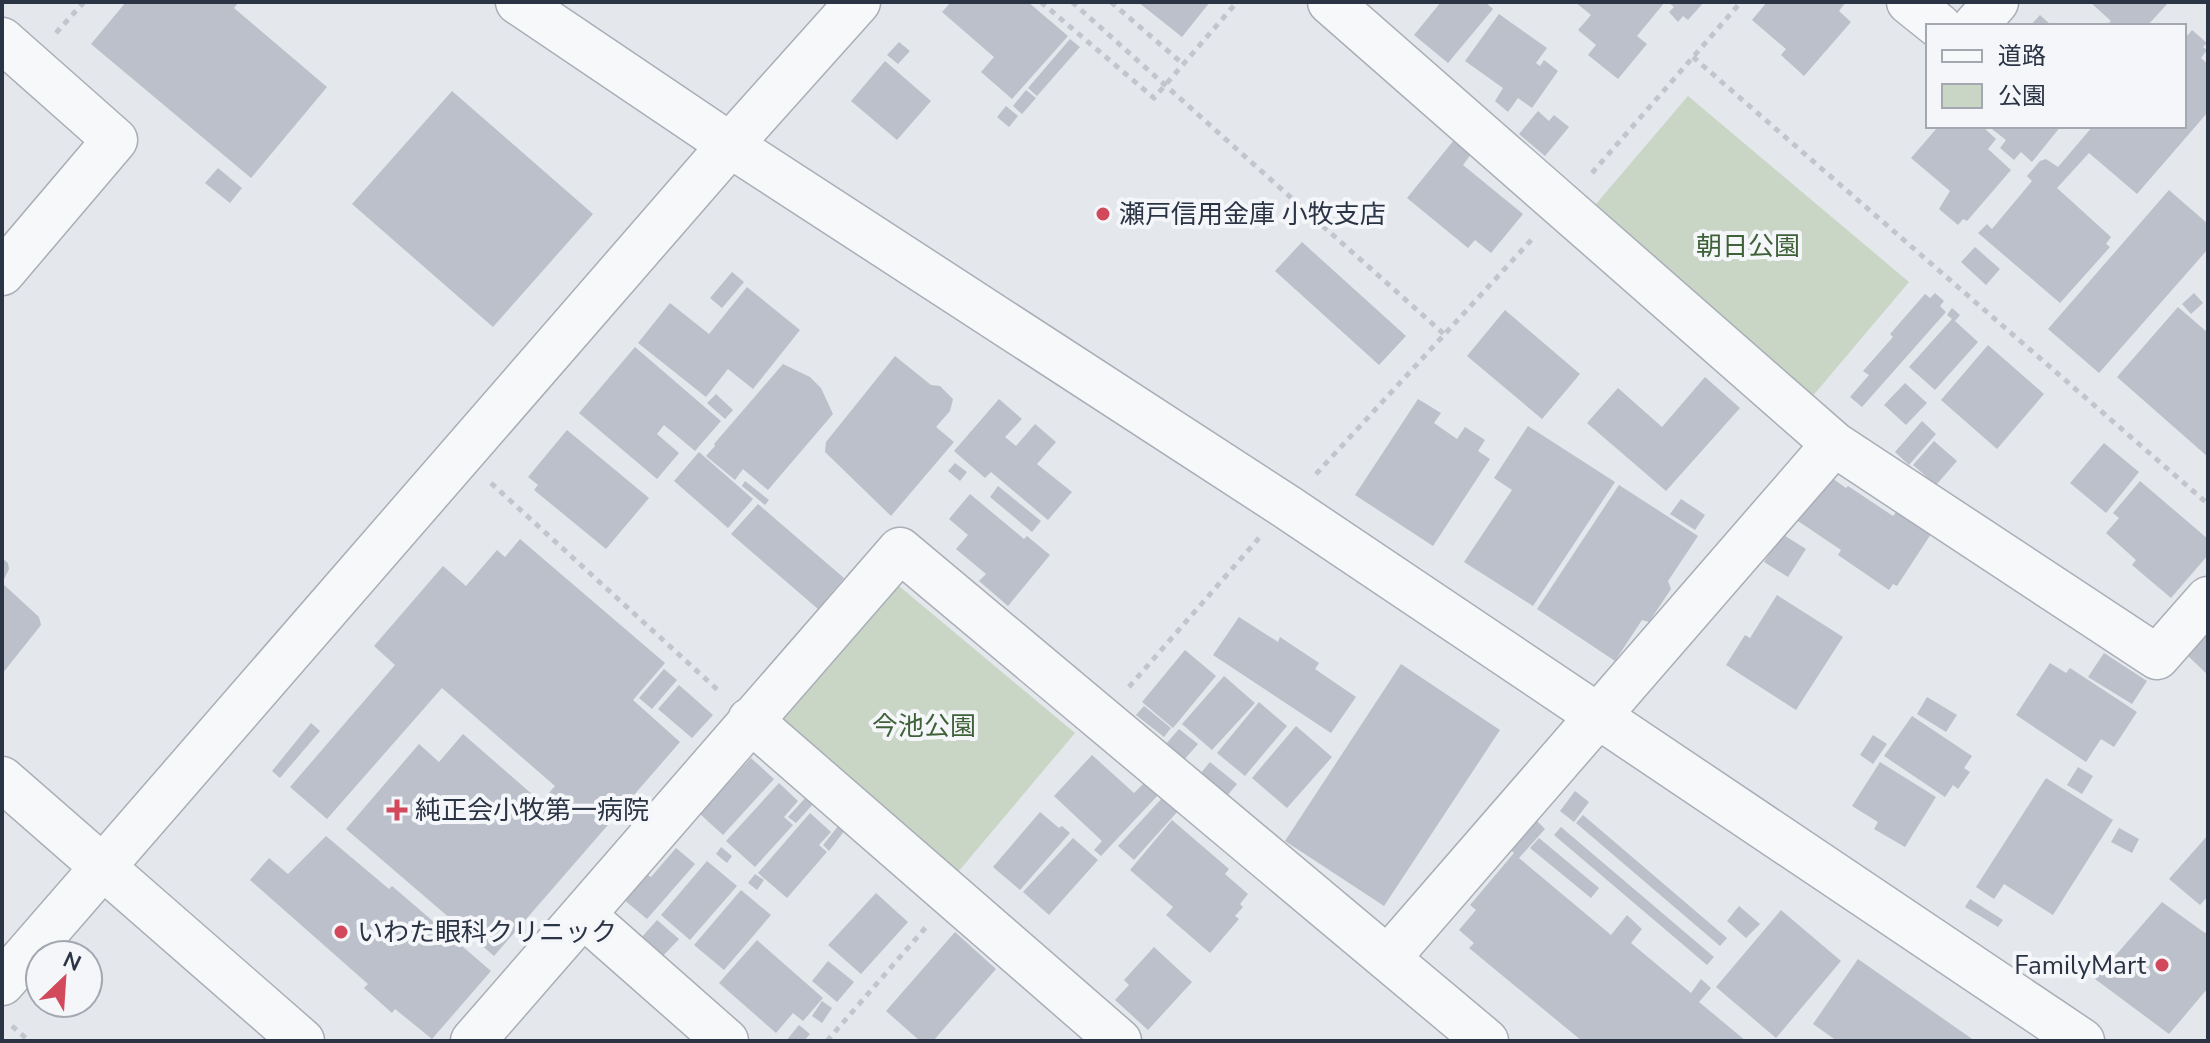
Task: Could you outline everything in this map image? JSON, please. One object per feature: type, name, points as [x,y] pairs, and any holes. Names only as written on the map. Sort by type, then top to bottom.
[{"type":"street","points":[[518,2],[730,145],[1287,507],[2082,1041]]},
{"type":"street","points":[[2,983],[730,145],[858,2]]},
{"type":"street","points":[[1330,2],[1834,444],[2157,657],[2208,599]]},
{"type":"street","points":[[1909,2],[1936,24]]},
{"type":"street","points":[[1977,24],[1996,2]]},
{"type":"street","points":[[2,40],[115,140],[2,273]]},
{"type":"street","points":[[1388,958],[1834,444]]},
{"type":"street","points":[[473,1041],[900,550],[1486,1041]]},
{"type":"street","points":[[750,720],[1119,1041]]},
{"type":"street","points":[[2,779],[302,1041]]},
{"type":"street","points":[[583,915],[726,1041]]},
{"type":"path","points":[[1041,2],[1154,98],[1237,2]]},
{"type":"path","points":[[1072,2],[1445,335]]},
{"type":"path","points":[[1111,2],[1183,64]]},
{"type":"path","points":[[1101,719],[1287,507],[1562,208],[1741,2]]},
{"type":"path","points":[[1693,57],[2208,504]]},
{"type":"path","points":[[460,455],[750,720]]},
{"type":"path","points":[[827,1041],[952,896]]},
{"type":"path","points":[[2,1018],[29,1041]]},
{"type":"green space","name":"朝日公園","points":[[1688,96],[1909,282],[1811,398],[1590,211]]},
{"type":"green space","name":"今池公園","points":[[893,581],[1075,733],[958,872],[776,720]]},
{"type":"building","points":[[126,2],[239,2],[234,8],[327,87],[251,178],[91,44]]},
{"type":"building","points":[[951,2],[1028,2],[1068,36],[1012,99],[981,72],[994,57],[942,12]]},
{"type":"building","points":[[1138,2],[1210,2],[1182,37]]},
{"type":"building","points":[[1441,2],[1485,2],[1493,9],[1448,63],[1414,35]]},
{"type":"building","points":[[1575,2],[1665,2],[1637,36],[1647,44],[1618,79],[1588,55],[1596,45],[1578,30],[1591,15]]},
{"type":"building","points":[[1668,2],[1704,2],[1688,20],[1683,16],[1678,22],[1669,12],[1674,7]]},
{"type":"building","points":[[1767,2],[1846,2],[1839,11],[1851,22],[1804,76],[1781,55],[1786,49],[1752,20]]},
{"type":"building","points":[[2090,2],[2169,2],[2149,24],[2108,24],[2111,21]]},
{"type":"building","points":[[1499,14],[1547,48],[1536,63],[1540,66],[1544,60],[1558,71],[1532,108],[1518,98],[1508,112],[1495,101],[1503,88],[1465,61]]},
{"type":"building","points":[[2040,15],[2050,24],[2032,24]]},
{"type":"building","points":[[2192,30],[2207,43],[2203,47],[2207,50],[2201,58],[2208,64],[2208,112],[2137,194],[2089,153],[2057,188],[2111,237],[2106,244],[2110,247],[2060,303],[1978,233],[1987,224],[1992,229],[2032,181],[2027,176],[2040,161],[2046,159],[2058,167],[2091,128],[2186,128],[2186,34]]},
{"type":"building","points":[[1070,39],[1080,47],[1037,96],[1028,88]]},
{"type":"building","points":[[899,42],[910,51],[898,64],[887,55]]},
{"type":"building","points":[[885,61],[931,101],[897,140],[851,101]]},
{"type":"building","points":[[1026,90],[1036,98],[1022,114],[1013,106]]},
{"type":"building","points":[[452,91],[593,214],[493,327],[352,204]]},
{"type":"building","points":[[1006,106],[1018,116],[1009,127],[997,117]]},
{"type":"building","points":[[1538,111],[1549,121],[1554,115],[1569,127],[1545,156],[1519,134]]},
{"type":"building","points":[[1937,128],[1984,128],[1996,139],[1988,149],[2011,170],[1967,221],[1963,219],[1958,225],[1939,209],[1950,191],[1911,158]]},
{"type":"building","points":[[1991,128],[2059,128],[2032,162],[2021,152],[2014,160],[2000,148],[2006,140]]},
{"type":"building","points":[[1454,140],[1472,153],[1463,165],[1523,214],[1491,253],[1475,240],[1468,248],[1407,198]]},
{"type":"building","points":[[218,168],[242,188],[230,203],[205,183]]},
{"type":"building","points":[[2169,190],[2208,224],[2208,249],[2099,373],[2048,329]]},
{"type":"building","points":[[1302,242],[1406,336],[1379,365],[1275,271]]},
{"type":"building","points":[[1975,247],[2000,269],[1986,285],[1961,262]]},
{"type":"building","points":[[732,272],[744,282],[722,308],[710,298]]},
{"type":"building","points":[[747,287],[800,330],[753,389],[728,369],[706,397],[638,343],[670,303],[709,334]]},
{"type":"building","points":[[1935,293],[1944,301],[1940,306],[1946,312],[1862,407],[1850,397],[1869,375],[1863,371],[1925,294],[1930,298]]},
{"type":"building","points":[[2194,293],[2203,303],[2191,314],[2182,304]]},
{"type":"building","points":[[2178,307],[2208,333],[2208,457],[2117,377]]},
{"type":"building","points":[[1952,308],[1960,315],[1955,321],[1978,342],[1935,390],[1909,367],[1952,319],[1947,315]]},
{"type":"building","points":[[1505,310],[1580,374],[1542,419],[1467,356]]},
{"type":"building","points":[[1988,345],[2044,394],[1997,449],[1941,400]]},
{"type":"building","points":[[635,347],[721,421],[695,451],[664,425],[657,434],[679,453],[657,479],[579,413]]},
{"type":"building","points":[[895,356],[931,385],[940,386],[953,399],[950,411],[936,427],[954,442],[891,516],[825,452],[826,442]]},
{"type":"building","points":[[783,364],[810,377],[821,388],[833,414],[768,490],[743,469],[735,480],[706,456]]},
{"type":"building","points":[[1705,377],[1740,408],[1666,491],[1587,423],[1618,388],[1662,427]]},
{"type":"building","points":[[1905,383],[1927,403],[1906,425],[1884,405]]},
{"type":"building","points":[[716,394],[733,410],[725,419],[707,403]]},
{"type":"building","points":[[999,399],[1022,419],[1005,437],[1016,446],[1035,424],[1056,442],[1037,464],[1072,492],[1048,520],[991,472],[985,478],[954,451]]},
{"type":"building","points":[[1418,399],[1441,413],[1434,423],[1457,439],[1465,427],[1485,440],[1478,451],[1490,459],[1433,546],[1355,495]]},
{"type":"building","points":[[1922,421],[1936,434],[1909,465],[1895,452]]},
{"type":"building","points":[[1528,426],[1615,482],[1533,606],[1464,562],[1512,490],[1494,478]]},
{"type":"building","points":[[567,430],[649,498],[606,549],[534,490],[538,485],[528,477]]},
{"type":"building","points":[[1934,441],[1957,461],[1936,485],[1913,465]]},
{"type":"building","points":[[2104,443],[2139,472],[2106,513],[2070,483]]},
{"type":"building","points":[[699,452],[753,499],[728,528],[674,481]]},
{"type":"building","points":[[955,463],[967,472],[960,481],[948,471]]},
{"type":"building","points":[[1832,478],[1893,516],[1897,511],[1931,534],[1897,586],[1893,584],[1889,590],[1838,555],[1841,550],[1795,519]]},
{"type":"building","points":[[745,481],[769,500],[765,505],[742,486]]},
{"type":"building","points":[[2140,481],[2208,539],[2208,555],[2171,598],[2132,565],[2136,560],[2106,533],[2119,518],[2113,513]]},
{"type":"building","points":[[1619,485],[1698,536],[1668,581],[1671,589],[1649,622],[1642,620],[1615,661],[1537,609]]},
{"type":"building","points":[[998,486],[1041,521],[1032,532],[990,497]]},
{"type":"building","points":[[970,494],[1024,539],[1027,536],[1050,555],[1008,606],[979,581],[986,574],[956,549],[968,535],[949,519]]},
{"type":"building","points":[[1681,499],[1705,515],[1695,530],[1670,514]]},
{"type":"building","points":[[758,504],[844,578],[818,609],[731,534]]},
{"type":"building","points":[[1782,534],[1806,549],[1788,577],[1764,562]]},
{"type":"building","points":[[520,539],[665,663],[633,700],[680,742],[494,956],[346,829],[419,744],[439,762],[463,734],[541,802],[555,786],[442,688],[327,819],[290,787],[395,665],[374,646],[443,566],[466,586],[497,550],[505,557]]},
{"type":"building","points":[[2,558],[9,569],[2,583]]},
{"type":"building","points":[[2,583],[39,617],[41,625],[2,674]]},
{"type":"building","points":[[1777,595],[1843,637],[1796,710],[1726,665],[1745,635],[1750,638]]},
{"type":"building","points":[[1239,617],[1278,642],[1280,637],[1319,663],[1315,669],[1356,697],[1331,733],[1213,655]]},
{"type":"building","points":[[2206,636],[2208,638],[2208,675],[2188,656]]},
{"type":"building","points":[[1185,650],[1216,676],[1173,728],[1142,702]]},
{"type":"building","points":[[2104,653],[2147,681],[2132,704],[2088,677]]},
{"type":"building","points":[[2050,663],[2066,673],[2070,668],[2137,712],[2114,747],[2101,739],[2086,762],[2016,715]]},
{"type":"building","points":[[1401,664],[1500,730],[1384,906],[1285,841]]},
{"type":"building","points":[[664,669],[677,680],[652,709],[639,698]]},
{"type":"building","points":[[1224,676],[1255,703],[1212,750],[1182,724]]},
{"type":"building","points":[[679,685],[713,715],[692,738],[658,709]]},
{"type":"building","points":[[1927,697],[1957,715],[1946,732],[1917,714]]},
{"type":"building","points":[[1259,702],[1287,726],[1245,776],[1217,753]]},
{"type":"building","points":[[1144,706],[1171,728],[1164,737],[1136,715]]},
{"type":"building","points":[[1912,716],[1972,756],[1964,768],[1970,772],[1958,789],[1953,785],[1945,797],[1884,756]]},
{"type":"building","points":[[311,723],[320,731],[280,778],[272,771]]},
{"type":"building","points":[[1296,726],[1332,757],[1287,808],[1252,778]]},
{"type":"building","points":[[1179,729],[1198,744],[1183,761],[1165,745]]},
{"type":"building","points":[[1873,735],[1887,744],[1873,764],[1860,755]]},
{"type":"building","points":[[1092,755],[1134,793],[1145,782],[1159,794],[1101,856],[1094,850],[1102,841],[1054,796]]},
{"type":"building","points":[[751,758],[774,779],[723,835],[700,814]]},
{"type":"building","points":[[1210,762],[1237,784],[1227,796],[1200,774]]},
{"type":"building","points":[[1880,762],[1936,797],[1905,847],[1874,829],[1878,822],[1852,806]]},
{"type":"building","points":[[2078,767],[2093,776],[2082,794],[2067,785]]},
{"type":"building","points":[[2046,778],[2113,820],[2053,915],[2004,884],[1994,899],[1976,887]]},
{"type":"building","points":[[779,783],[798,801],[784,817],[793,825],[755,867],[726,841]]},
{"type":"building","points":[[1575,791],[1589,802],[1574,822],[1560,811]]},
{"type":"building","points":[[807,796],[814,803],[796,823],[788,817]]},
{"type":"building","points":[[1163,797],[1178,811],[1134,860],[1118,846]]},
{"type":"building","points":[[1040,812],[1070,833],[1020,890],[993,867]]},
{"type":"building","points":[[810,813],[831,832],[819,845],[827,852],[787,898],[758,873]]},
{"type":"building","points":[[1583,815],[1727,938],[1720,946],[1576,823]]},
{"type":"building","points":[[1535,819],[1545,829],[1519,858],[1611,935],[1627,915],[1642,929],[1631,943],[1691,993],[1701,979],[1711,988],[1699,1002],[1746,1041],[1582,1041],[1469,948],[1474,943],[1459,930],[1476,910],[1470,905],[1514,853],[1509,848]]},
{"type":"building","points":[[1172,820],[1229,869],[1225,874],[1248,894],[1235,916],[1239,919],[1210,953],[1166,915],[1173,907],[1130,870]]},
{"type":"building","points":[[839,825],[845,830],[829,851],[823,845]]},
{"type":"building","points":[[1561,827],[1714,957],[1707,965],[1554,835]]},
{"type":"building","points":[[2119,828],[2139,839],[2132,853],[2111,842]]},
{"type":"building","points":[[2208,835],[2208,896],[2200,905],[2169,879]]},
{"type":"building","points":[[326,836],[389,889],[392,886],[491,971],[432,1039],[395,1009],[392,1013],[364,988],[368,984],[250,880],[269,858],[288,874]]},
{"type":"building","points":[[1073,838],[1098,860],[1049,915],[1023,892]]},
{"type":"building","points":[[1539,838],[1599,888],[1591,898],[1530,848]]},
{"type":"building","points":[[721,847],[732,856],[727,863],[716,854]]},
{"type":"building","points":[[676,848],[695,864],[647,919],[623,899],[645,873],[651,877]]},
{"type":"building","points":[[707,861],[737,886],[690,940],[661,915]]},
{"type":"building","points":[[755,874],[764,880],[757,890],[748,883]]},
{"type":"building","points":[[741,890],[771,915],[724,970],[694,945]]},
{"type":"building","points":[[876,893],[908,922],[861,974],[828,945]]},
{"type":"building","points":[[1970,899],[2003,920],[1998,927],[1965,907]]},
{"type":"building","points":[[2162,902],[2205,933],[2208,929],[2208,988],[2169,1034],[2095,979]]},
{"type":"building","points":[[1739,906],[1760,924],[1746,938],[1727,921]]},
{"type":"building","points":[[1781,910],[1841,961],[1776,1038],[1716,987]]},
{"type":"building","points":[[657,920],[679,939],[662,957],[641,938]]},
{"type":"building","points":[[955,932],[996,969],[933,1041],[920,1041],[886,1011]]},
{"type":"building","points":[[757,940],[823,998],[803,1021],[793,1013],[776,1033],[719,983]]},
{"type":"building","points":[[1154,947],[1192,982],[1148,1030],[1115,1000],[1129,985],[1124,980]]},
{"type":"building","points":[[1858,959],[1975,1041],[1837,1041],[1813,1024]]},
{"type":"building","points":[[828,961],[854,982],[837,1002],[812,981]]},
{"type":"building","points":[[822,1001],[832,1008],[822,1023],[812,1016]]},
{"type":"building","points":[[799,1025],[810,1034],[804,1041],[786,1041]]},
{"type":"place","name":"瀬戸信用金庫 小牧支店","points":[[1103,214]]},
{"type":"place","name":"純正会小牧第一病院","points":[[397,810]]},
{"type":"place","name":"いわた眼科クリニック","points":[[341,932]]},
{"type":"place","name":"FamilyMart","points":[[2162,965]]}]
